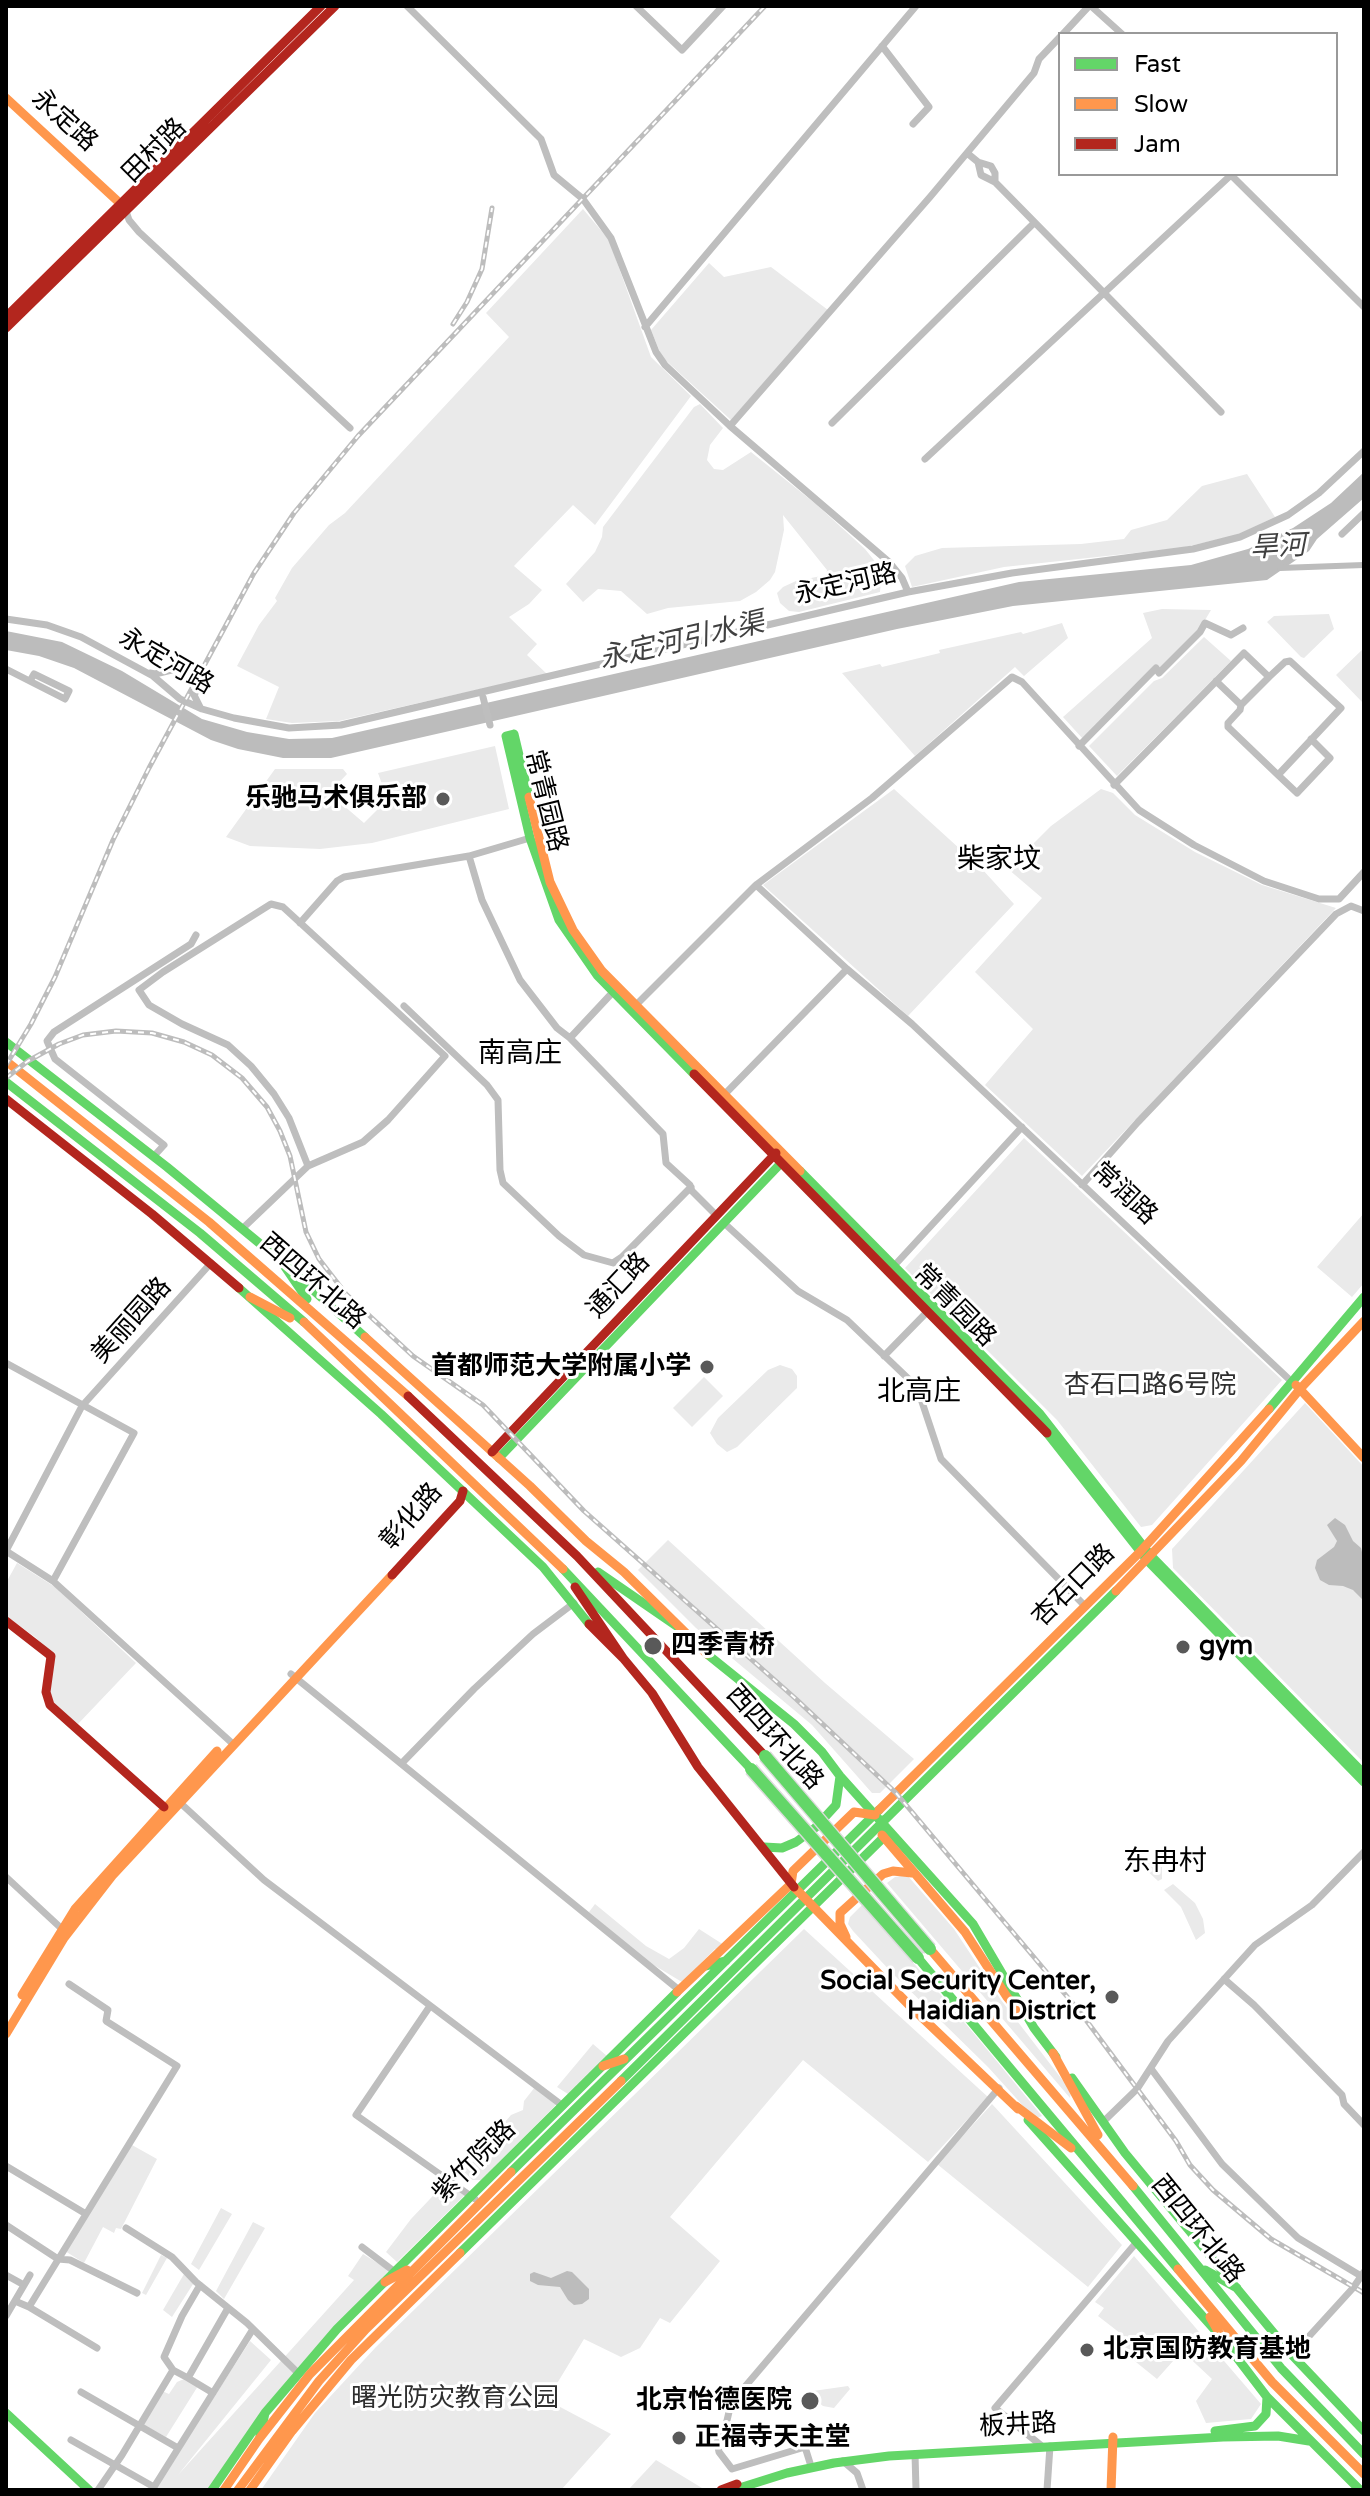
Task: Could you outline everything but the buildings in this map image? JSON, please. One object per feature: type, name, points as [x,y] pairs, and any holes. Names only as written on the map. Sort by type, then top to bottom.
[{"type":"main road","name":"田村路","points":[[6,328],[321,6]]},
{"type":"main road","name":"田村路","points":[[6,317],[335,6]]},
{"type":"main road","name":"永定路","points":[[6,98],[124,207]]},
{"type":"main road","name":"常青园路","points":[[721,1098],[586,949],[550,882],[514,734],[506,736],[530,838],[559,920],[589,964],[1050,1436],[1146,1554],[1364,1782]]},
{"type":"main road","name":"西四环北路","points":[[6,1042],[154,1156],[281,1261],[586,1541],[624,1572],[700,1648],[794,1724],[822,1752],[912,1873],[965,1932],[1007,1997],[1053,2053],[1125,2153],[1292,2355],[1364,2431]]},
{"type":"main road","name":"西四环北路","points":[[6,1061],[209,1222],[318,1315],[441,1426],[577,1556],[765,1756],[1111,2159],[1281,2368],[1364,2454]]},
{"type":"main road","name":"西四环北路","points":[[6,1082],[200,1233],[309,1327],[565,1570],[751,1769],[918,1958],[1280,2391],[1364,2474]]},
{"type":"main road","name":"西四环北路","points":[[6,1099],[211,1263],[543,1567],[597,1634],[623,1658],[652,1693],[698,1767],[802,1895],[911,2007],[1016,2106],[1222,2338],[1267,2397],[1360,2490]]},
{"type":"main road","name":"常青园路","points":[[779,1157],[1052,1427],[1146,1554],[1364,1774]]},
{"type":"main road","name":"通汇路","points":[[495,1455],[779,1157]]},
{"type":"main road","points":[[281,1261],[318,1315]]},
{"type":"main road","points":[[250,1297],[309,1327]]},
{"type":"main road","name":"杏石口路","points":[[802,1895],[879,1825],[1241,1461],[1364,1297]]},
{"type":"main road","name":"杏石口路","points":[[1297,1386],[1364,1321]]},
{"type":"main road","name":"常润路","points":[[1297,1386],[1364,1458]]},
{"type":"main road","name":"彰化路","points":[[6,2034],[81,1913],[176,1799],[463,1491]]},
{"type":"main road","name":"杏石口路","points":[[879,1825],[1085,1606],[1146,1554]]},
{"type":"main road","points":[[577,1556],[678,1627]]},
{"type":"main road","points":[[565,1570],[623,1658]]},
{"type":"main road","points":[[6,1621],[51,1656],[46,1692],[50,1705],[164,1807]]},
{"type":"main road","points":[[764,1847],[782,1848],[815,1828],[836,1805],[840,1776]]},
{"type":"main road","name":"彰化路","points":[[6,2022],[75,1909],[164,1807],[176,1799]]},
{"type":"main road","name":"西四环北路","points":[[879,1825],[973,1924],[1034,2028]]},
{"type":"main road","points":[[802,1895],[879,1825]]},
{"type":"main road","points":[[902,1856],[927,1874]]},
{"type":"main road","points":[[849,1944],[840,1924],[840,1913],[883,1874],[893,1871],[912,1873]]},
{"type":"main road","name":"紫竹院路","points":[[224,2490],[366,2329],[483,2207],[726,1961],[802,1895]]},
{"type":"main road","name":"紫竹院路","points":[[250,2490],[292,2431],[483,2207],[563,2106],[705,1966],[802,1895]]},
{"type":"main road","name":"紫竹院路","points":[[212,2490],[265,2413],[298,2373],[385,2282],[597,2119],[802,1895]]},
{"type":"main road","name":"紫竹院路","points":[[238,2490],[264,2442],[310,2374],[418,2264],[575,2125],[802,1895]]},
{"type":"main road","points":[[705,1966],[726,1961]]},
{"type":"main road","points":[[1053,2053],[1111,2159]]},
{"type":"main road","points":[[603,2066],[629,2057]]},
{"type":"main road","points":[[1016,2106],[1092,2165]]},
{"type":"main road","points":[[575,2125],[597,2119]]},
{"type":"main road","points":[[1195,2263],[1237,2288]]},
{"type":"main road","points":[[385,2282],[418,2264]]},
{"type":"main road","points":[[1194,2290],[1222,2338]]},
{"type":"main road","points":[[721,2490],[810,2463],[888,2450],[1044,2445],[1244,2429],[1255,2426],[1266,2414],[1267,2397]]},
{"type":"main road","points":[[6,2413],[89,2490]]},
{"type":"main road","points":[[265,2413],[264,2442],[292,2431]]},
{"type":"main road","points":[[1113,2440],[1278,2436],[1309,2441]]},
{"type":"main road","points":[[1111,2490],[1113,2440]]},
{"type":"main road","name":"板井路","points":[[733,2490],[787,2473],[843,2461],[1044,2445]]},
{"type":"street","points":[[407,6],[541,139],[554,175],[583,199],[611,238],[645,327],[665,365],[730,426],[889,562],[902,578],[908,592]]},
{"type":"street","points":[[636,6],[682,50],[723,6]]},
{"type":"street","points":[[645,327],[916,6]]},
{"type":"street","points":[[1064,32],[1090,6],[1120,32]]},
{"type":"street","points":[[730,426],[967,153],[1034,73],[1039,59],[1058,38]]},
{"type":"street","points":[[882,46],[929,107],[913,124]]},
{"type":"street","points":[[967,153],[978,162],[981,175],[995,182],[1221,412]]},
{"type":"street","points":[[925,459],[1230,176]]},
{"type":"street","points":[[1232,176],[1364,307]]},
{"type":"street","points":[[124,207],[129,220],[139,232],[350,428]]},
{"type":"street","points":[[832,423],[1034,223]]},
{"type":"street","name":"永定河路","points":[[6,619],[47,625],[81,637],[145,672],[180,699],[202,709],[289,728],[341,725],[908,592],[1012,573],[1193,549],[1240,537],[1288,515],[1319,493],[1364,451]]},
{"type":"street","points":[[1342,534],[1364,513]]},
{"type":"street","points":[[1079,746],[1156,668],[1159,673],[1200,632],[1205,623],[1231,635],[1243,628]]},
{"type":"street","points":[[1114,785],[1244,653],[1269,677]]},
{"type":"street","points":[[1278,775],[1311,739],[1341,708],[1290,661],[1241,705],[1228,727],[1278,775],[1297,793],[1330,758],[1311,739]]},
{"type":"street","points":[[145,672],[155,674],[184,667],[201,670],[204,676],[194,695],[202,709]]},
{"type":"street","points":[[6,669],[65,699],[69,691],[34,674],[30,681]]},
{"type":"street","points":[[635,1006],[756,885],[872,798],[1012,677],[1022,682],[1139,810],[1172,831],[1264,881],[1319,899],[1339,899],[1364,872]]},
{"type":"street","points":[[1216,681],[1241,705]]},
{"type":"street","points":[[483,697],[490,725]]},
{"type":"street","points":[[300,923],[344,877],[469,856],[530,838]]},
{"type":"street","points":[[469,856],[482,900],[520,980],[557,1028],[663,1134],[666,1163],[720,1219],[798,1291],[847,1320],[917,1387],[941,1459],[1085,1606]]},
{"type":"street","name":"常润路","points":[[756,885],[912,1024],[1297,1386]]},
{"type":"street","points":[[1339,899],[1346,909]]},
{"type":"street","points":[[242,1229],[308,1166],[363,1142],[388,1120],[445,1056],[283,907],[271,904],[139,990],[149,1005],[228,1045],[251,1066],[289,1118],[308,1166]]},
{"type":"street","points":[[1082,1185],[1336,914],[1351,906],[1364,911]]},
{"type":"street","points":[[154,1156],[164,1145],[55,1059],[47,1041],[54,1032],[191,944],[196,935]]},
{"type":"street","points":[[721,1098],[847,969]]},
{"type":"street","points":[[570,1038],[613,992]]},
{"type":"street","points":[[404,1006],[487,1085],[498,1100],[503,1183],[559,1236],[584,1255],[613,1263],[691,1187]]},
{"type":"street","points":[[893,1267],[1022,1127]]},
{"type":"street","name":"美丽园路","points":[[6,1551],[82,1406],[211,1263]]},
{"type":"street","points":[[884,1356],[928,1311]]},
{"type":"street","points":[[6,1363],[134,1433],[53,1581]]},
{"type":"street","points":[[6,1551],[53,1581],[231,1742]]},
{"type":"street","points":[[402,1763],[493,1670],[574,1603]]},
{"type":"street","points":[[293,1676],[679,1990]]},
{"type":"street","points":[[176,1799],[264,1880],[563,2106]]},
{"type":"street","points":[[1104,2121],[1137,2089],[1168,2041],[1255,1945],[1312,1905],[1364,1852]]},
{"type":"street","points":[[6,1877],[62,1929]]},
{"type":"street","points":[[1224,1979],[1254,2005],[1342,2095],[1344,2104],[1364,2125]]},
{"type":"street","points":[[29,2307],[177,2066],[106,2021],[108,2010],[69,1984]]},
{"type":"street","points":[[430,2006],[356,2115],[483,2207]]},
{"type":"street","points":[[1152,2070],[1222,2164],[1298,2238],[1362,2274],[1292,2355]]},
{"type":"street","points":[[810,2463],[805,2447],[732,2469],[719,2452],[717,2442],[724,2433],[729,2412],[743,2389],[999,2088]]},
{"type":"street","points":[[934,2164],[941,2170]]},
{"type":"street","points":[[6,2166],[86,2214]]},
{"type":"street","points":[[6,2225],[58,2259],[70,2260],[137,2293]]},
{"type":"street","points":[[126,2228],[172,2257],[298,2373]]},
{"type":"street","points":[[1047,2490],[1044,2445],[995,2408],[1136,2243]]},
{"type":"street","points":[[362,2247],[395,2272]]},
{"type":"street","points":[[6,2275],[24,2285]]},
{"type":"street","points":[[6,2316],[30,2275]]},
{"type":"street","points":[[200,2285],[164,2357],[173,2370],[213,2393]]},
{"type":"street","points":[[15,2301],[97,2348]]},
{"type":"street","points":[[188,2378],[228,2308]]},
{"type":"street","points":[[71,2440],[154,2487],[253,2329]]},
{"type":"street","points":[[98,2490],[173,2370]]},
{"type":"street","points":[[81,2392],[178,2448]]},
{"type":"street","points":[[915,2454],[916,2490]]},
{"type":"street","points":[[843,2461],[857,2473],[863,2490]]},
{"type":"green space","points":[[583,209],[609,240],[651,357],[691,396],[595,525],[573,505],[514,566],[542,590],[529,604],[509,617],[537,644],[527,655],[547,674],[339,721],[292,723],[266,719],[279,687],[237,666],[259,625],[277,601],[275,598],[292,568],[329,525],[345,513],[509,337],[486,313]]},
{"type":"green space","points":[[709,263],[724,277],[771,267],[828,310],[731,420],[662,357],[651,330]]},
{"type":"green space","points":[[700,404],[723,428],[710,445],[707,460],[714,469],[723,470],[751,452],[817,505],[865,549],[877,564],[880,592],[799,612],[789,611],[780,603],[777,593],[796,581],[826,575],[827,570],[783,515],[784,530],[775,572],[756,592],[740,601],[668,608],[647,614],[621,591],[598,589],[583,602],[566,584],[595,552],[603,527],[694,407]]},
{"type":"green space","points":[[1247,474],[1275,517],[1237,535],[1181,548],[1004,567],[912,587],[905,566],[915,556],[942,548],[1081,544],[1124,539],[1131,530],[1167,520],[1202,486]]},
{"type":"green space","points":[[1162,609],[1211,610],[1198,632],[1160,669],[1156,665],[1083,739],[1063,717],[1152,638],[1143,613]]},
{"type":"green space","points":[[1329,614],[1334,629],[1304,658],[1267,622],[1274,616]]},
{"type":"green space","points":[[1062,623],[1068,638],[1024,676],[1015,667],[915,756],[842,673],[880,664],[882,667],[940,653],[939,650]]},
{"type":"green space","points":[[1204,637],[1231,661],[1117,776],[1089,746],[1154,681],[1162,678]]},
{"type":"green space","points":[[1364,648],[1364,704],[1336,675]]},
{"type":"green space","name":"乐驰马术俱乐部","points":[[495,746],[509,809],[372,843],[320,849],[250,846],[226,837],[275,769],[343,769],[347,774],[329,793],[364,823],[383,804],[374,794],[382,784],[378,773]]},
{"type":"green space","points":[[894,789],[982,869],[1014,904],[908,1016],[763,885]]},
{"type":"green space","points":[[1101,789],[1113,793],[1135,815],[1195,852],[1262,885],[1336,908],[1082,1176],[985,1085],[1033,1029],[975,972],[1042,898],[1008,869],[1051,826]]},
{"type":"green space","name":"杏石口路6号院","points":[[1024,1138],[1282,1380],[1152,1525],[1141,1527],[1057,1420],[905,1268]]},
{"type":"green space","points":[[1364,1213],[1364,1283],[1352,1297],[1317,1267]]},
{"type":"green space","points":[[780,1365],[792,1369],[797,1376],[797,1388],[737,1447],[727,1452],[710,1433],[718,1418],[768,1370]]},
{"type":"green space","points":[[704,1377],[723,1396],[692,1427],[673,1408]]},
{"type":"green space","points":[[1305,1403],[1364,1467],[1364,1763],[1173,1568],[1172,1549]]},
{"type":"green space","points":[[668,1540],[825,1683],[914,1759],[880,1793],[872,1793],[812,1725],[696,1628],[638,1570]]},
{"type":"green space","points":[[17,1563],[55,1587],[136,1663],[78,1724],[53,1704],[49,1691],[55,1657],[35,1637],[6,1616],[6,1583]]},
{"type":"green space","points":[[1157,1861],[1162,1866],[1162,1879],[1158,1881],[1141,1865]]},
{"type":"green space","points":[[907,1875],[954,1929],[1001,2000],[1064,2082],[1071,2093],[1070,2098],[887,1883],[895,1877]]},
{"type":"green space","points":[[1173,1884],[1195,1903],[1203,1919],[1205,1933],[1196,1940],[1181,1907],[1164,1890]]},
{"type":"green space","points":[[595,1904],[646,1946],[669,1959],[684,1948],[699,1929],[724,1945],[719,1950],[715,1949],[682,1982],[647,1961],[589,1912]]},
{"type":"green space","points":[[863,1904],[1042,2116],[1037,2118],[1025,2108],[853,1931],[848,1924],[850,1917]]},
{"type":"green space","name":"曙光防灾教育公园","points":[[804,1929],[988,2097],[928,2162],[803,2060],[670,2217],[720,2261],[670,2323],[660,2318],[640,2348],[621,2357],[584,2339],[547,2400],[611,2434],[561,2490],[261,2490],[315,2413],[376,2347]]},
{"type":"green space","points":[[593,2044],[607,2056],[568,2094],[557,2087]]},
{"type":"green space","points":[[535,2087],[557,2103],[553,2108],[481,2180],[472,2180],[460,2173],[461,2168],[474,2161],[481,2145],[494,2140],[511,2115],[523,2110],[524,2101]]},
{"type":"green space","points":[[992,2104],[1122,2245],[1088,2287],[937,2164]]},
{"type":"green space","points":[[132,2145],[157,2159],[121,2229],[116,2228],[114,2233],[103,2227],[84,2263],[65,2251]]},
{"type":"green space","points":[[447,2181],[466,2194],[397,2262],[386,2252],[411,2219]]},
{"type":"green space","points":[[221,2208],[232,2214],[199,2270],[191,2264]]},
{"type":"green space","points":[[253,2222],[265,2228],[224,2299],[216,2291]]},
{"type":"green space","points":[[363,2254],[389,2270],[298,2373],[210,2490],[154,2490],[250,2341],[271,2360],[178,2475],[354,2280],[348,2276]]},
{"type":"green space","points":[[161,2255],[167,2258],[146,2295],[142,2293]]},
{"type":"green space","points":[[1134,2256],[1261,2404],[1251,2419],[1206,2423],[1196,2401],[1212,2379],[1182,2351],[1157,2379],[1121,2350],[1129,2340],[1098,2316],[1104,2308],[1095,2302]]},
{"type":"green space","points":[[184,2274],[195,2281],[172,2317],[163,2310]]},
{"type":"green space","points":[[184,2379],[198,2386],[166,2437],[142,2424],[162,2391],[169,2394],[177,2382]]},
{"type":"green space","points":[[848,2386],[850,2389],[834,2408],[823,2406],[811,2396],[813,2391]]},
{"type":"green space","points":[[656,2460],[702,2488],[628,2490]]},
{"type":"water","points":[[1364,472],[1364,498],[1317,539],[1309,551],[1267,580],[1013,606],[897,629],[331,758],[283,758],[238,749],[211,740],[74,668],[39,656],[6,650],[6,631],[62,642],[122,671],[202,719],[247,732],[289,739],[332,738],[1019,582],[1191,565],[1248,549],[1293,528],[1331,503]]},
{"type":"water","points":[[1335,1518],[1345,1525],[1353,1541],[1361,1548],[1364,1601],[1353,1590],[1320,1580],[1315,1568],[1317,1560],[1337,1541],[1327,1525]]},
{"type":"water","points":[[567,2271],[589,2289],[589,2299],[582,2304],[574,2305],[560,2287],[530,2281],[530,2274],[534,2272],[551,2278]]},
{"type":"waterway","name":"旱河","points":[[1280,568],[1364,565]]},
{"type":"railway","points":[[6,1065],[55,977],[113,840],[149,768],[254,573],[294,513],[358,436],[765,6]]},
{"type":"railway","points":[[453,324],[482,269],[492,208]]},
{"type":"railway","points":[[6,1078],[28,1061],[59,1044],[83,1035],[116,1031],[152,1033],[184,1042],[212,1055],[242,1078],[267,1107],[280,1131],[290,1156],[306,1232],[319,1259],[346,1294],[413,1356],[483,1405],[584,1511],[796,1699],[896,1793],[1080,2012],[1176,2141],[1190,2165],[1213,2190],[1271,2239],[1364,2293]]},
{"type":"traffic: fast","points":[[529,797],[514,734],[506,736],[530,838],[559,920],[597,975],[694,1074]]},
{"type":"traffic: fast","points":[[6,1042],[167,1167],[281,1261],[365,1337]]},
{"type":"traffic: fast","points":[[6,1082],[200,1233],[304,1322]]},
{"type":"traffic: fast","points":[[499,1458],[784,1160]]},
{"type":"traffic: fast","points":[[800,1171],[1040,1414],[1151,1556],[1364,1774]]},
{"type":"traffic: fast","points":[[281,1261],[307,1299]]},
{"type":"traffic: fast","points":[[239,1288],[381,1414],[543,1567],[589,1624]]},
{"type":"traffic: fast","points":[[1269,1409],[1364,1297]]},
{"type":"traffic: fast","points":[[1047,1433],[1147,1560],[1364,1782]]},
{"type":"traffic: fast","points":[[563,1569],[751,1769]]},
{"type":"traffic: fast","points":[[598,1572],[678,1627]]},
{"type":"traffic: fast","points":[[621,2081],[1116,1591]]},
{"type":"traffic: fast","points":[[707,1654],[794,1724],[822,1752],[973,1924],[1034,2028],[1056,2057]]},
{"type":"traffic: fast","points":[[765,1756],[930,1949]]},
{"type":"traffic: fast","points":[[751,1769],[918,1958]]},
{"type":"traffic: fast","points":[[764,1847],[782,1848],[815,1828],[836,1805],[840,1776]]},
{"type":"traffic: fast","points":[[511,2172],[879,1810]]},
{"type":"traffic: fast","points":[[460,2253],[884,1837],[882,1820]]},
{"type":"traffic: fast","points":[[918,1958],[1178,2269]]},
{"type":"traffic: fast","points":[[705,1966],[726,1961]]},
{"type":"traffic: fast","points":[[212,2490],[265,2413],[337,2329],[677,1992]]},
{"type":"traffic: fast","points":[[1072,2078],[1125,2153],[1292,2355],[1364,2431]]},
{"type":"traffic: fast","points":[[1028,2120],[1222,2338],[1267,2397],[1360,2490]]},
{"type":"traffic: fast","points":[[1133,2186],[1281,2368],[1364,2454]]},
{"type":"traffic: fast","points":[[1205,2270],[1237,2288]]},
{"type":"traffic: fast","points":[[1215,2431],[1255,2426],[1266,2414],[1267,2397]]},
{"type":"traffic: fast","points":[[6,2413],[89,2490]]},
{"type":"traffic: fast","points":[[260,2436],[265,2413]]},
{"type":"traffic: fast","points":[[733,2490],[787,2473],[889,2456],[1223,2437],[1278,2436],[1309,2441]]},
{"type":"traffic: slow","points":[[6,98],[124,207]]},
{"type":"traffic: slow","points":[[529,797],[550,882],[573,930],[602,971],[800,1171]]},
{"type":"traffic: slow","points":[[6,1061],[209,1222],[408,1396]]},
{"type":"traffic: slow","points":[[250,1297],[290,1318]]},
{"type":"traffic: slow","points":[[1116,1591],[1241,1461],[1300,1389],[1364,1321]]},
{"type":"traffic: slow","points":[[304,1322],[563,1569]]},
{"type":"traffic: slow","points":[[365,1337],[530,1486],[586,1541],[624,1572],[707,1654]]},
{"type":"traffic: slow","points":[[1296,1385],[1364,1458]]},
{"type":"traffic: slow","points":[[879,1810],[1140,1552],[1269,1409]]},
{"type":"traffic: slow","points":[[6,2034],[64,1938],[112,1876],[392,1575]]},
{"type":"traffic: slow","points":[[22,1995],[75,1909],[217,1751]]},
{"type":"traffic: slow","points":[[677,1992],[791,1884],[793,1871],[854,1812],[875,1815]]},
{"type":"traffic: slow","points":[[882,1835],[965,1932],[1020,2012]]},
{"type":"traffic: slow","points":[[846,1937],[840,1924],[840,1913],[883,1874],[893,1871],[912,1873]]},
{"type":"traffic: slow","points":[[794,1887],[911,2007],[1018,2109]]},
{"type":"traffic: slow","points":[[930,1949],[1133,2186]]},
{"type":"traffic: slow","points":[[1053,2053],[1098,2135]]},
{"type":"traffic: slow","points":[[603,2066],[624,2059]]},
{"type":"traffic: slow","points":[[238,2490],[319,2381],[366,2329],[621,2081]]},
{"type":"traffic: slow","points":[[1016,2106],[1071,2148]]},
{"type":"traffic: slow","points":[[224,2490],[310,2374],[511,2172]]},
{"type":"traffic: slow","points":[[250,2490],[292,2431],[351,2360],[460,2253]]},
{"type":"traffic: slow","points":[[1178,2269],[1272,2382],[1364,2474]]},
{"type":"traffic: slow","points":[[385,2282],[407,2270]]},
{"type":"traffic: slow","points":[[1210,2317],[1222,2338]]},
{"type":"traffic: slow","points":[[1111,2490],[1113,2437]]},
{"type":"traffic: jam","points":[[6,317],[321,6]]},
{"type":"traffic: jam","points":[[6,328],[335,6]]},
{"type":"traffic: jam","points":[[694,1074],[1047,1433]]},
{"type":"traffic: jam","points":[[6,1099],[152,1214],[239,1288]]},
{"type":"traffic: jam","points":[[492,1452],[776,1153]]},
{"type":"traffic: jam","points":[[408,1396],[577,1556],[765,1756]]},
{"type":"traffic: jam","points":[[392,1575],[460,1501],[463,1491]]},
{"type":"traffic: jam","points":[[575,1587],[623,1658]]},
{"type":"traffic: jam","points":[[6,1621],[51,1656],[46,1692],[50,1705],[164,1807]]},
{"type":"traffic: jam","points":[[589,1624],[652,1693],[698,1767],[794,1887]]},
{"type":"traffic: jam","points":[[721,2490],[737,2484]]},
{"type":"place","name":"乐驰马术俱乐部","points":[[443,799]]},
{"type":"place","name":"首都师范大学附属小学","points":[[707,1367]]},
{"type":"place","name":"四季青桥","points":[[653,1646]]},
{"type":"place","name":"gym","points":[[1183,1647]]},
{"type":"place","name":"Social Security Center, Haidian District","points":[[1112,1997]]},
{"type":"place","name":"北京国防教育基地","points":[[1087,2350]]},
{"type":"place","name":"北京怡德医院","points":[[810,2401]]},
{"type":"place","name":"正福寺天主堂","points":[[679,2438]]},
{"type":"district","name":"柴家坟","points":[[999,861]]},
{"type":"district","name":"南高庄","points":[[520,1055]]},
{"type":"district","name":"北高庄","points":[[919,1393]]},
{"type":"district","name":"东冉村","points":[[1165,1863]]},
{"type":"water label","name":"永定河引水渠","points":[[682,642]]}]
